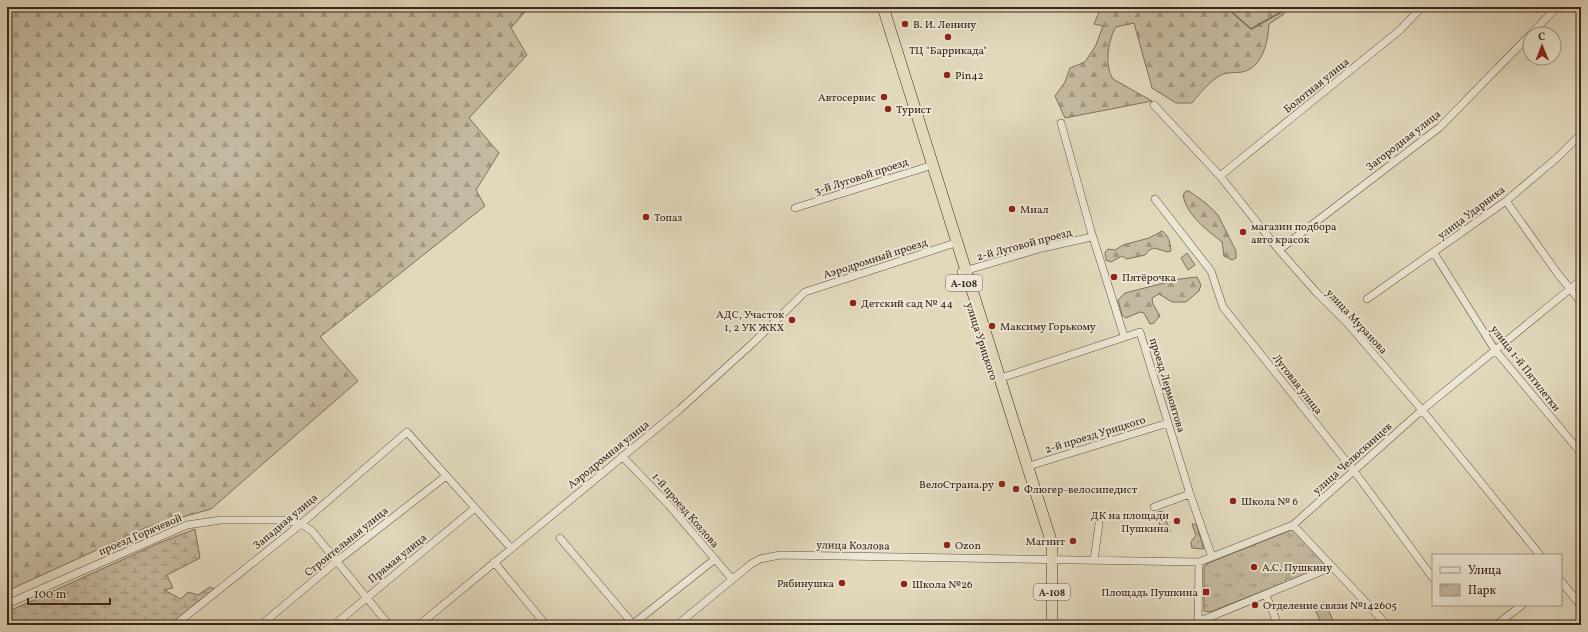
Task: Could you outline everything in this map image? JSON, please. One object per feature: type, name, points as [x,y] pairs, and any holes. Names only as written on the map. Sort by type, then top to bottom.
[{"type":"highway","name":"улица Урицкого","points":[[876,7],[964,271],[1039,518],[1047,551],[1052,560]]},
{"type":"highway","name":"улица Урицкого","points":[[883,7],[952,244],[964,271],[1001,378],[1052,544],[1052,625]]},
{"type":"street","name":"Болотная улица","points":[[1220,176],[1400,30],[1422,7]]},
{"type":"street","name":"Загородная улица","points":[[1538,26],[1557,7]]},
{"type":"street","name":"Загородная улица","points":[[1279,250],[1440,127],[1522,42]]},
{"type":"street","name":"улица Муранова","points":[[1154,105],[1220,176],[1279,250],[1316,292],[1348,324],[1422,410],[1539,554]]},
{"type":"street","points":[[1001,378],[1124,336],[1092,237],[1061,123]]},
{"type":"street","name":"улица Ударника","points":[[1367,299],[1506,201],[1579,139]]},
{"type":"street","name":"3-й Луговой проезд","points":[[795,208],[930,166]]},
{"type":"street","name":"Луговая улица","points":[[1154,199],[1211,271],[1223,307],[1432,577]]},
{"type":"street","points":[[1506,201],[1558,274],[1581,302]]},
{"type":"street","name":"2-й Луговой проезд","points":[[964,271],[1042,248],[1092,237]]},
{"type":"street","name":"Аэродромный проезд","points":[[805,292],[952,244]]},
{"type":"street","name":"улица 1-й Пятилетки","points":[[1434,253],[1495,350],[1581,453]]},
{"type":"street","name":"улица Челюскинцев","points":[[1052,560],[1199,562],[1294,525],[1422,410],[1581,280]]},
{"type":"street","name":"Аэродромная улица","points":[[419,625],[679,410],[754,342],[805,292]]},
{"type":"street","name":"проезд Лермонтова","points":[[1124,336],[1140,332],[1190,494],[1212,557]]},
{"type":"street","name":"2-й проезд Урицкого","points":[[1029,466],[1168,423]]},
{"type":"street","name":"Западная улица","points":[[175,625],[301,524],[407,432],[446,476]]},
{"type":"street","name":"1-й проезд Козлова","points":[[622,456],[667,503],[732,579]]},
{"type":"street","points":[[446,476],[511,548]]},
{"type":"street","name":"Строительная улица","points":[[261,625],[336,561],[446,476]]},
{"type":"street","points":[[1154,507],[1190,494]]},
{"type":"street","name":"Прямая улица","points":[[334,625],[475,508]]},
{"type":"street","name":"проезд Горячевой","points":[[7,604],[187,525],[221,520],[285,520],[301,524],[312,531],[389,625]]},
{"type":"street","points":[[1094,560],[1099,524]]},
{"type":"street","points":[[1294,525],[1387,625]]},
{"type":"street","points":[[560,538],[633,624],[715,559]]},
{"type":"street","name":"улица Козлова","points":[[677,625],[751,564],[760,559],[780,555],[1052,560]]},
{"type":"street","points":[[494,562],[546,625]]},
{"type":"street","points":[[1199,562],[1198,622],[1332,567]]},
{"type":"street","points":[[1562,582],[1581,606]]},
{"type":"street","points":[[1266,595],[1278,625]]},
{"type":"street","points":[[1496,625],[1521,606]]},
{"type":"green space","points":[[7,7],[529,7],[511,28],[527,55],[469,118],[499,153],[476,190],[485,206],[320,337],[358,381],[211,509],[147,527],[7,591]]},
{"type":"green space","points":[[1101,7],[1242,7],[1248,13],[1253,7],[1286,7],[1284,14],[1269,24],[1266,46],[1260,60],[1249,69],[1242,72],[1226,73],[1217,77],[1192,103],[1176,103],[1152,88],[1134,23],[1116,27],[1109,45],[1108,60],[1110,73],[1113,79],[1152,101],[1065,118],[1055,96],[1065,82],[1070,68],[1085,62],[1096,45],[1103,26],[1094,24]]},
{"type":"green space","points":[[1186,191],[1189,191],[1207,204],[1218,215],[1236,251],[1236,258],[1232,260],[1224,256],[1222,242],[1193,216],[1185,203],[1183,195]]},
{"type":"green space","points":[[1162,231],[1169,240],[1171,251],[1168,252],[1154,248],[1148,251],[1145,255],[1127,259],[1122,256],[1111,262],[1106,260],[1105,252],[1108,249],[1115,250],[1123,245],[1149,238]]},
{"type":"green space","points":[[1187,253],[1195,265],[1188,270],[1181,258]]},
{"type":"green space","points":[[1197,277],[1201,285],[1199,291],[1186,302],[1172,302],[1159,294],[1152,298],[1153,304],[1160,316],[1154,323],[1150,324],[1144,313],[1140,312],[1126,318],[1122,315],[1118,300],[1125,293],[1180,279]]},
{"type":"green space","points":[[1162,511],[1171,532],[1160,528],[1158,512]]},
{"type":"green space","points":[[1192,524],[1196,524],[1204,549],[1192,548],[1191,542],[1196,535]]},
{"type":"green space","points":[[195,529],[200,558],[167,575],[173,588],[164,590],[181,599],[188,592],[198,595],[210,587],[214,589],[169,625],[7,625],[7,612],[157,544]]},
{"type":"green space","name":"Площадь Пушкина","points":[[1294,530],[1326,566],[1291,580],[1289,578],[1286,579],[1286,582],[1210,612],[1204,611],[1204,567],[1206,564]]},
{"type":"green space","points":[[1325,602],[1335,625],[1322,625],[1314,607]]},
{"type":"waterway","points":[[1226,7],[1251,29],[1290,7]]},
{"type":"place","name":"В. И. Ленину","points":[[905,24]]},
{"type":"place","name":"ТЦ \"Баррикада\"","points":[[948,37]]},
{"type":"place","name":"Pin42","points":[[947,75]]},
{"type":"place","name":"Автосервис","points":[[884,97]]},
{"type":"place","name":"Турист","points":[[888,109]]},
{"type":"place","name":"Миал","points":[[1012,209]]},
{"type":"place","name":"Топаз","points":[[646,217]]},
{"type":"place","name":"магазин подбора авто красок","points":[[1243,232]]},
{"type":"place","name":"Пятёрочка","points":[[1114,277]]},
{"type":"place","name":"Детский сад № 44","points":[[853,303]]},
{"type":"place","name":"АДС, Участок 1, 2 УК ЖКХ","points":[[792,320]]},
{"type":"place","name":"Максиму Горькому","points":[[992,326]]},
{"type":"place","name":"ВелоСтрана.ру","points":[[1002,484]]},
{"type":"place","name":"Флюгер-велосипедист","points":[[1016,489]]},
{"type":"place","name":"Школа № 6","points":[[1233,501]]},
{"type":"place","name":"ДК на площади Пушкина","points":[[1177,521]]},
{"type":"place","name":"Магнит","points":[[1073,541]]},
{"type":"place","name":"Ozon","points":[[947,545]]},
{"type":"place","name":"А.С. Пушкину","points":[[1254,567]]},
{"type":"place","name":"Рябинушка","points":[[842,583]]},
{"type":"place","name":"Школа №26","points":[[904,584]]},
{"type":"place","name":"Площадь Пушкина","points":[[1206,592]]},
{"type":"place","name":"Отделение связи №142605","points":[[1255,605]]}]
